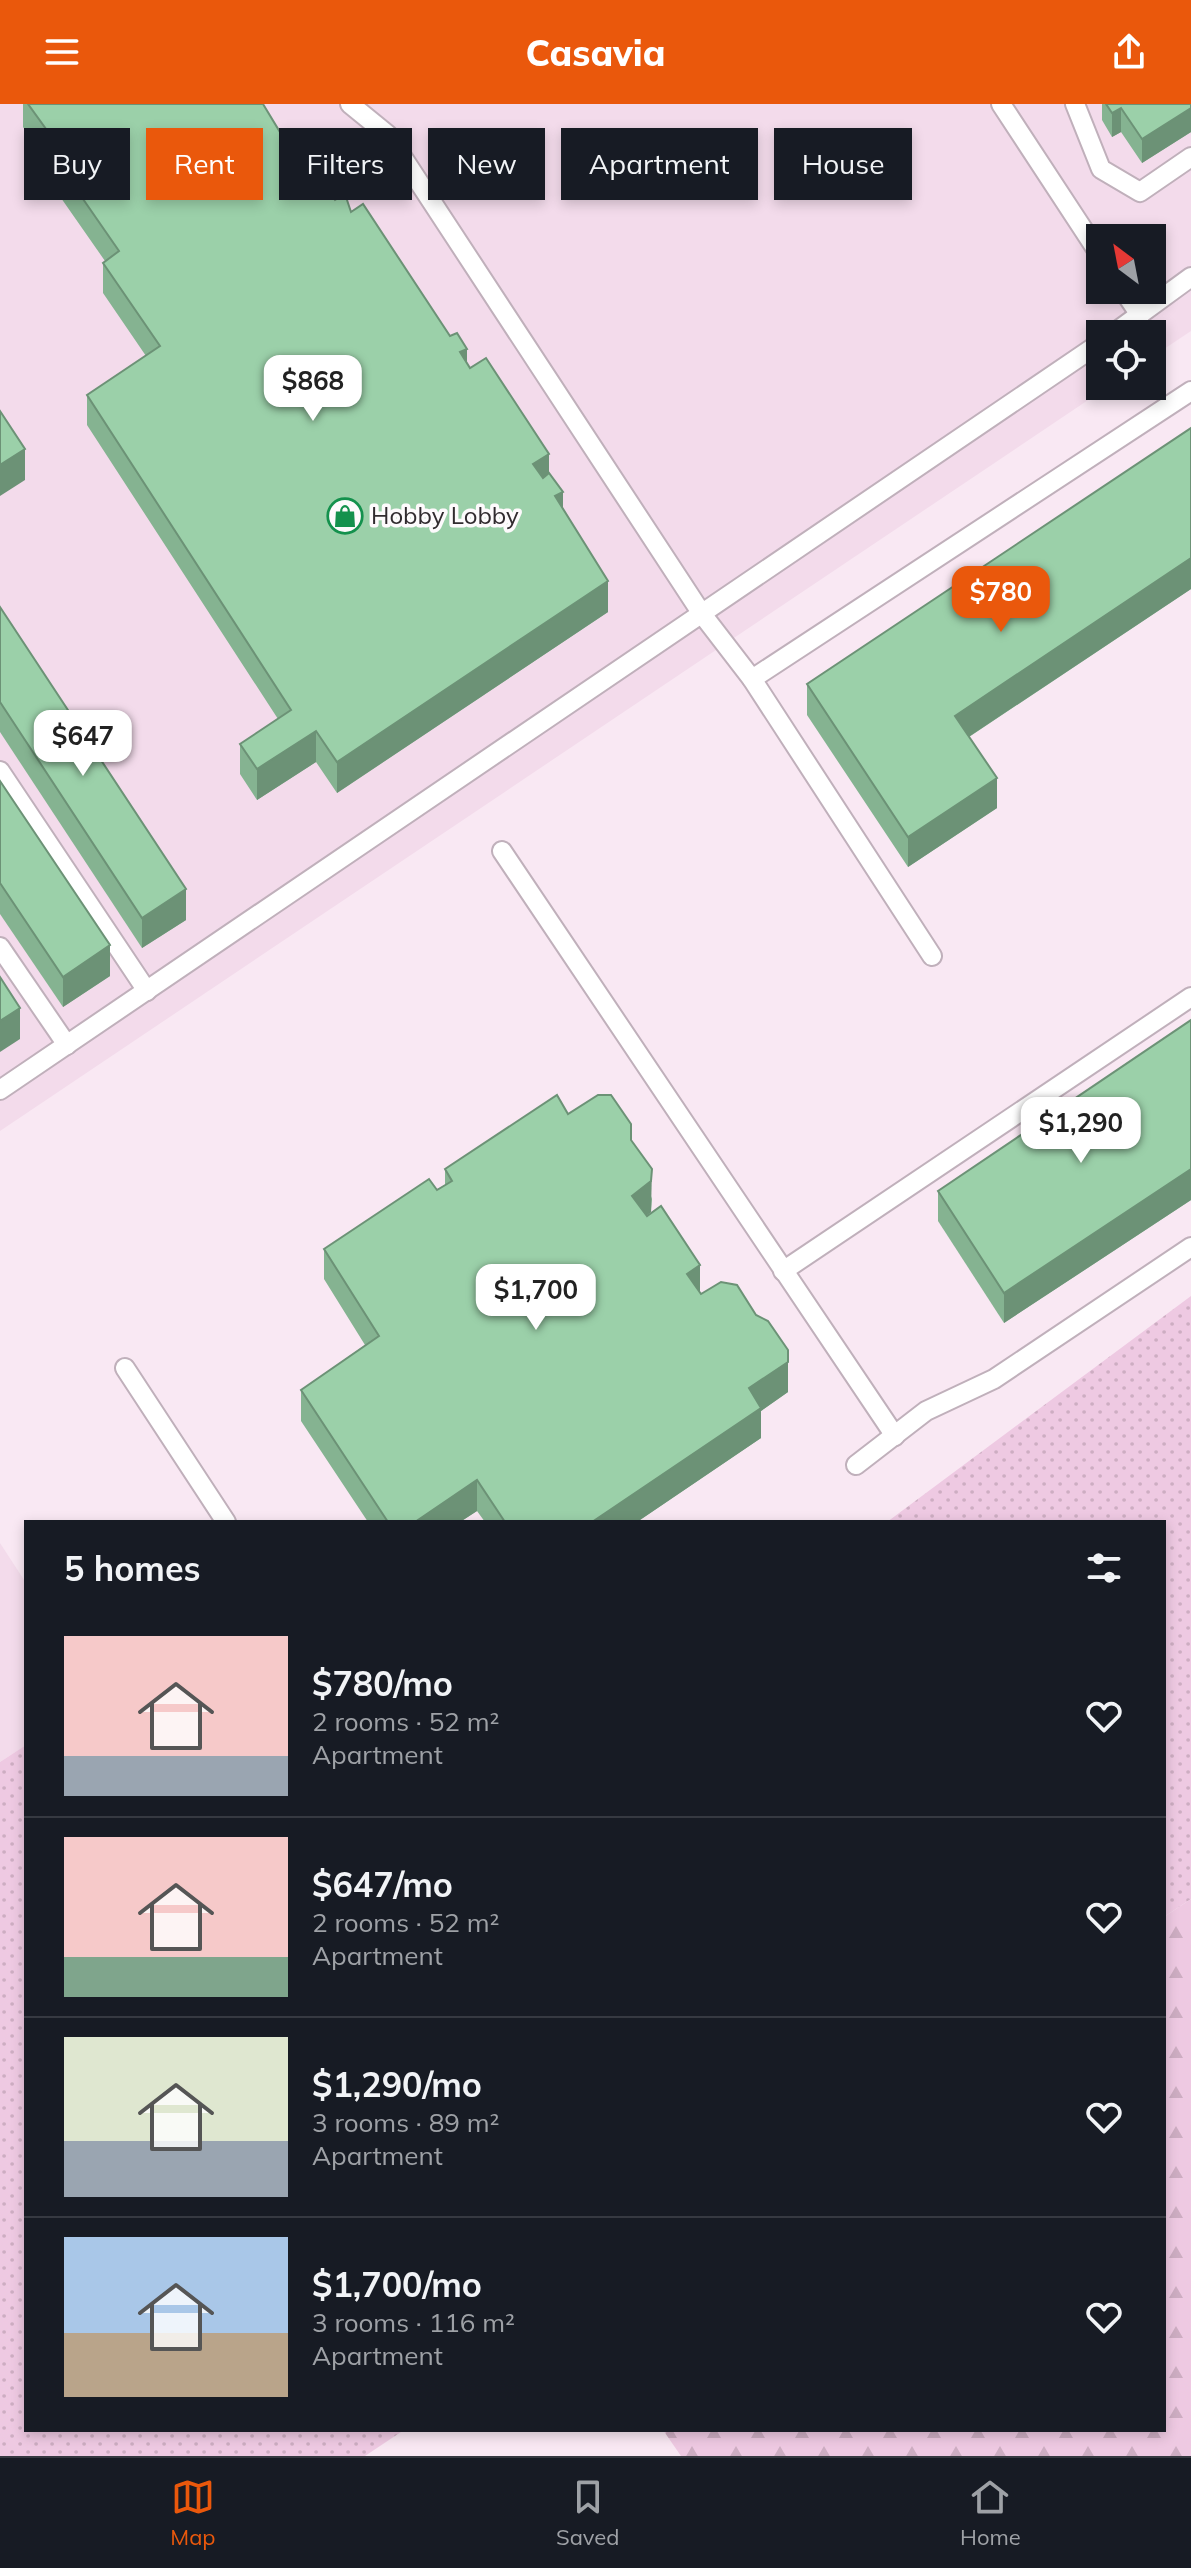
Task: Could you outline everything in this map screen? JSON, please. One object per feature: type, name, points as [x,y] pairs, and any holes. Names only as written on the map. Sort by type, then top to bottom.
[{"type":"lane","points":[[350,104],[388,135],[702,614],[752,679],[932,956]]},
{"type":"lane","points":[[1001,104],[1086,234]]},
{"type":"lane","points":[[1075,104],[1101,169],[1140,192],[1191,157]]},
{"type":"lane","points":[[1133,320],[1191,277]]},
{"type":"lane","points":[[1133,304],[1140,315]]},
{"type":"lane","points":[[0,1090],[1086,353]]},
{"type":"lane","points":[[752,679],[1191,391]]},
{"type":"lane","points":[[0,771],[147,991]]},
{"type":"lane","points":[[502,851],[895,1436]]},
{"type":"lane","points":[[0,947],[67,1045]]},
{"type":"lane","points":[[783,1271],[1191,997]]},
{"type":"lane","points":[[856,1465],[926,1411],[994,1379],[1191,1247]]},
{"type":"lane","points":[[125,1368],[225,1520]]},
{"type":"shaded area","points":[[0,104],[1191,104],[1191,331],[1166,348],[1166,320],[1086,320],[1088,400],[0,1131]]},
{"type":"shaded area","points":[[0,1543],[24,1580],[24,1746],[0,1762]]},
{"type":"green space","points":[[1191,1296],[1191,1899],[1166,1916],[1166,1520],[890,1520]]},
{"type":"green space","points":[[24,1746],[24,2432],[401,2432],[365,2456],[0,2456],[0,1762]]},
{"type":"green space","points":[[1191,1899],[1191,2456],[681,2456],[664,2432],[1166,2432],[1166,1916]]},
{"type":"building","points":[[28,104],[263,104],[279,130],[279,200],[347,200],[351,212],[363,204],[450,336],[457,333],[467,349],[460,352],[470,368],[486,358],[549,454],[533,464],[543,478],[549,473],[563,492],[555,496],[608,581],[337,762],[316,731],[257,769],[240,744],[291,710],[87,395],[160,346],[103,263],[119,251],[84,200],[130,200],[130,128],[45,128]]},
{"type":"building","points":[[1106,104],[1191,104],[1191,108],[1142,139],[1121,108],[1112,113]]},
{"type":"building","points":[[0,411],[25,449],[0,465]]},
{"type":"building","points":[[1191,428],[1191,558],[955,716],[997,778],[908,837],[807,684]]},
{"type":"building","points":[[0,607],[186,889],[142,918],[0,702]]},
{"type":"building","points":[[0,781],[110,945],[63,977],[0,883]]},
{"type":"building","points":[[0,977],[20,1008],[0,1021]]},
{"type":"building","points":[[1191,1020],[1191,1169],[1004,1293],[938,1191]]},
{"type":"building","points":[[557,1095],[568,1114],[598,1095],[611,1095],[631,1124],[631,1140],[652,1169],[651,1181],[632,1196],[647,1216],[661,1206],[700,1265],[687,1274],[701,1294],[721,1282],[737,1285],[756,1315],[768,1321],[788,1350],[788,1362],[749,1388],[761,1408],[595,1520],[504,1520],[477,1480],[418,1520],[387,1520],[301,1390],[379,1336],[324,1249],[429,1179],[437,1190],[452,1181],[445,1169]]},
{"type":"place","name":"Hobby Lobby","points":[[345,516]]}]
